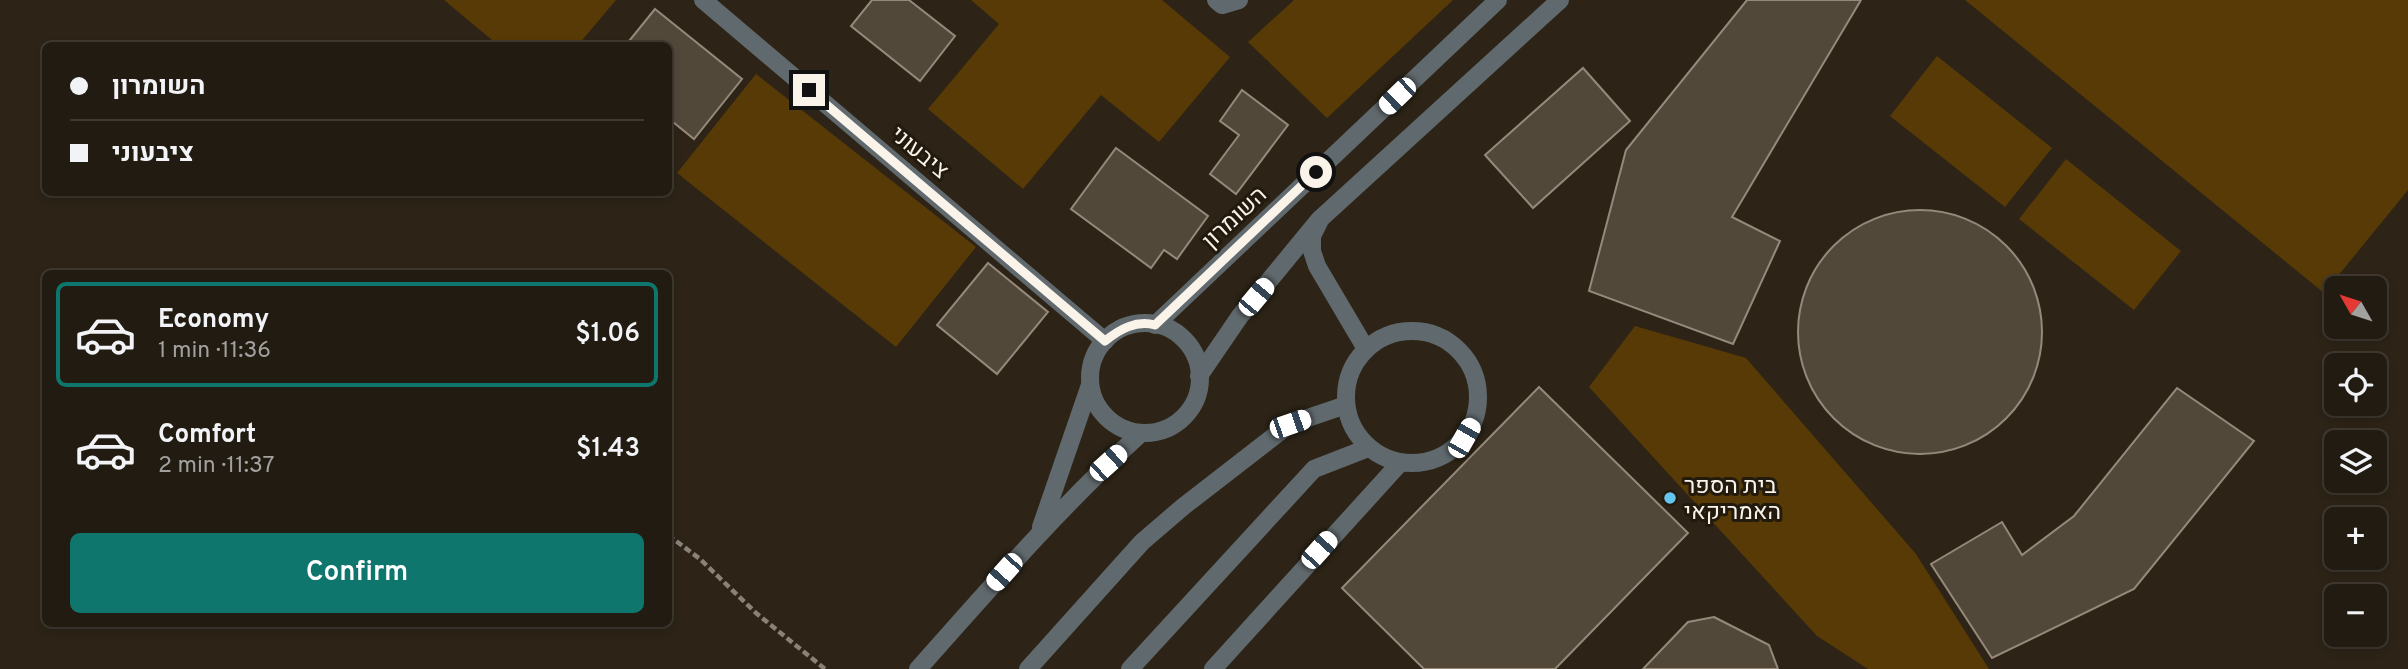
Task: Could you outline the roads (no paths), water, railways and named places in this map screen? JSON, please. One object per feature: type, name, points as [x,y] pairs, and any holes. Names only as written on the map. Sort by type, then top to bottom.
[{"type":"street","name":"ציבעוני","points":[[703,0],[1105,341]]},
{"type":"street","points":[[1216,0],[1222,5],[1239,0]]},
{"type":"street","name":"השומרון","points":[[1155,325],[1499,0]]},
{"type":"street","points":[[1199,376],[1240,316],[1320,220],[1559,0]]},
{"type":"street","points":[[1320,220],[1312,236],[1312,251],[1317,266],[1366,349]]},
{"type":"street","points":[[1039,534],[1090,384],[1091,368],[1105,341],[1117,331],[1132,325],[1155,325],[1167,328],[1182,338],[1198,362],[1198,391],[1192,407],[1181,420],[1166,429],[1141,433],[1117,426],[1104,415],[1094,401],[1090,384]]},
{"type":"street","points":[[1416,331],[1450,343],[1463,355],[1472,370],[1477,387],[1477,405],[1473,423],[1464,438],[1451,451],[1435,460],[1400,463],[1383,458],[1356,435],[1348,418],[1347,382],[1354,364],[1366,349],[1381,338],[1398,332],[1416,331]]},
{"type":"street","points":[[1028,669],[1142,542],[1184,506],[1290,424],[1346,405]]},
{"type":"street","points":[[918,669],[1039,534],[1141,433]]},
{"type":"street","points":[[1130,669],[1314,469],[1367,447]]},
{"type":"street","points":[[1213,669],[1400,463]]},
{"type":"place","name":"בית הספר האמריקאי","points":[[1670,498]]}]
